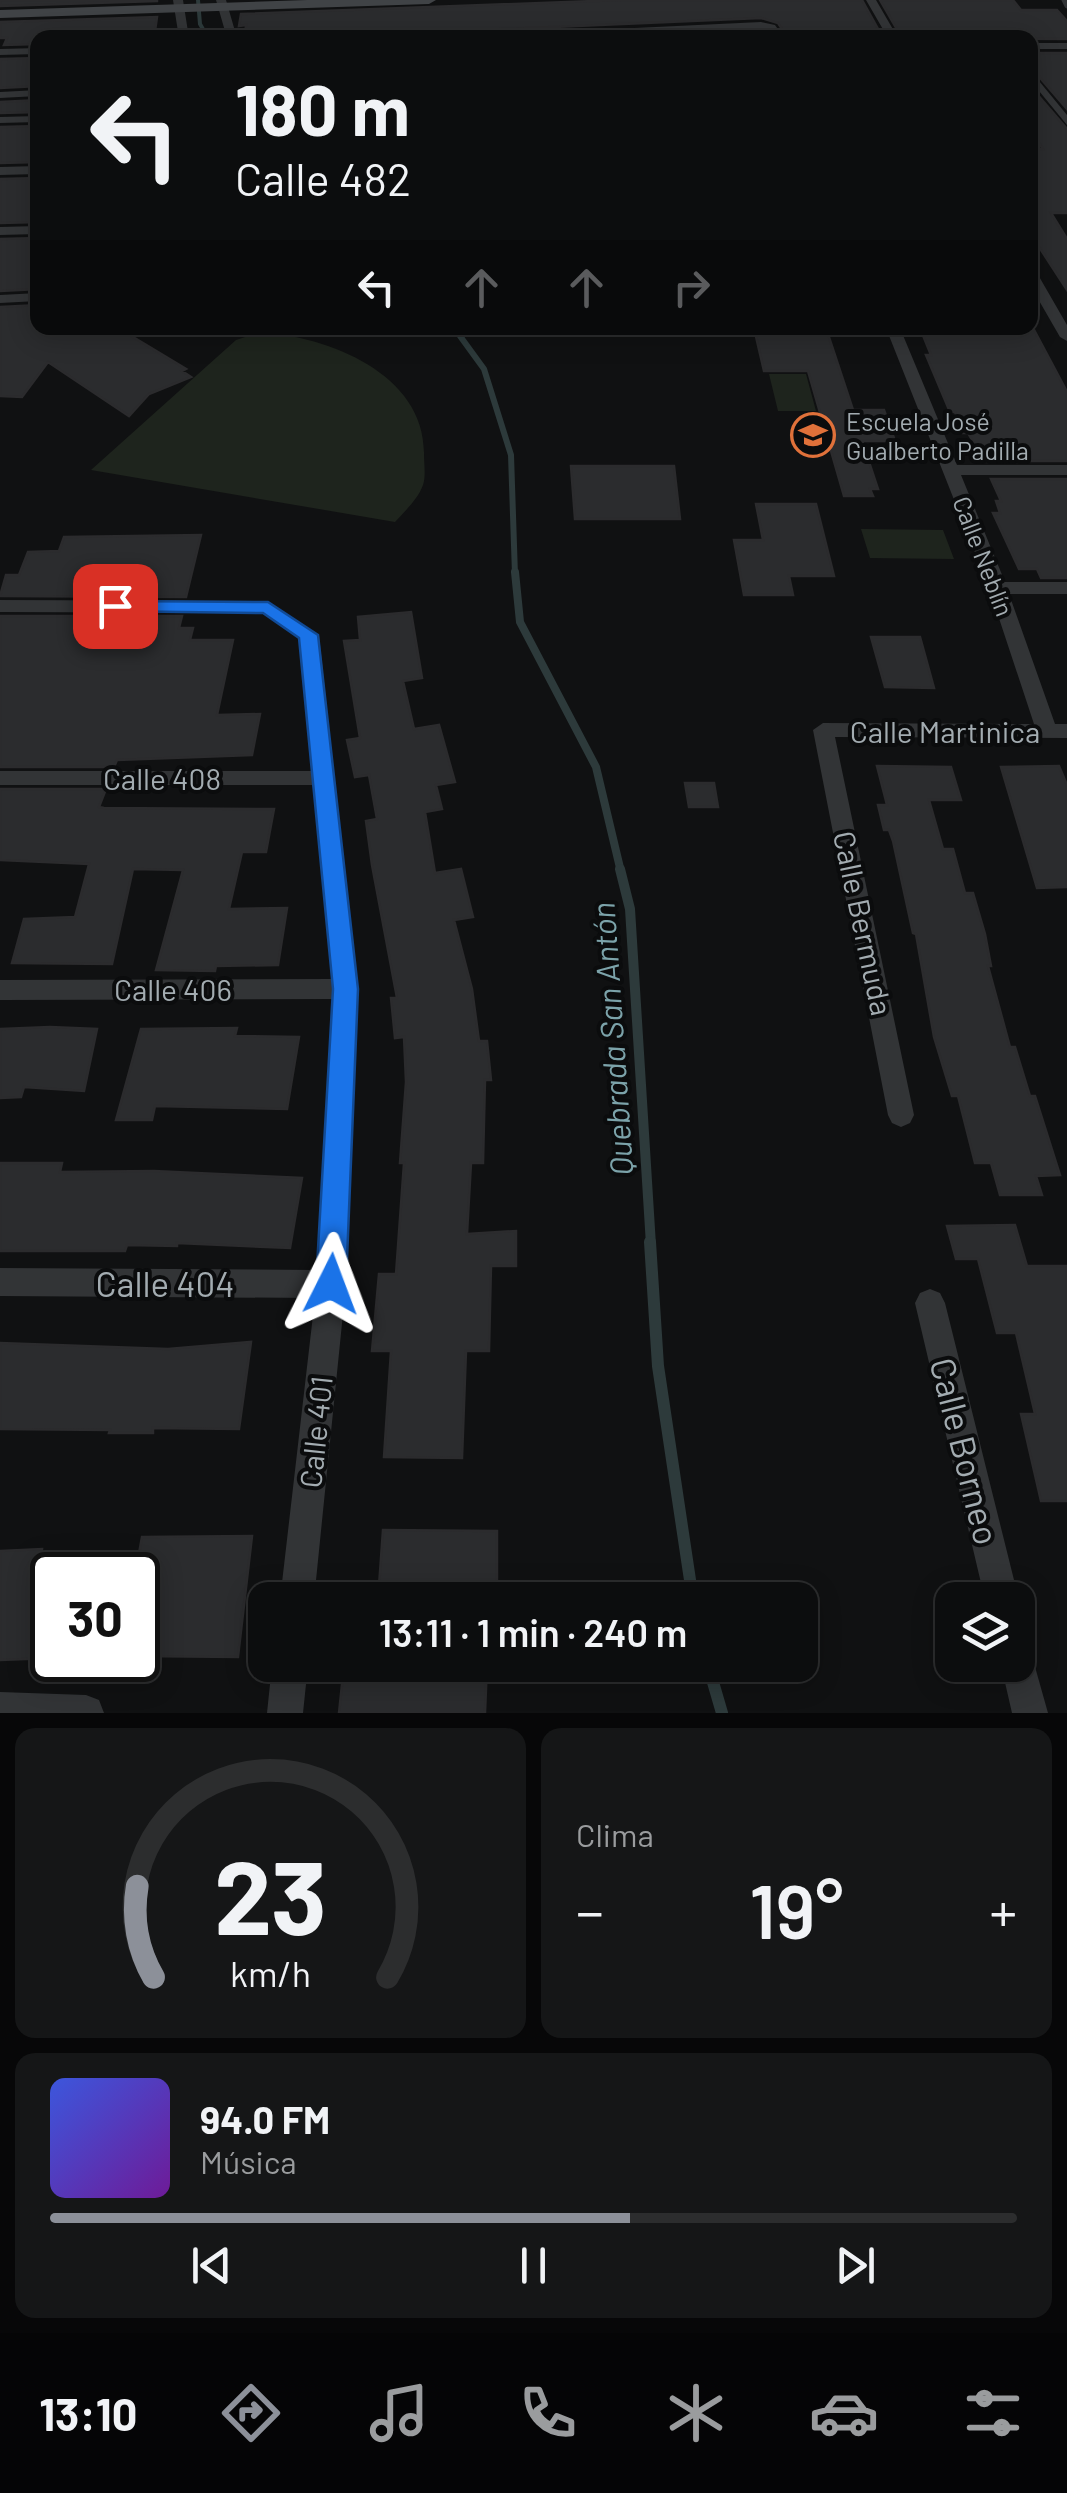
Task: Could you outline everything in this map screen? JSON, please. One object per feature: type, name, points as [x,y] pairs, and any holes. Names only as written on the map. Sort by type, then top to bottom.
[{"type":"street","points":[[0,12],[318,0]]},
{"type":"street","points":[[222,3],[429,0]]},
{"type":"street","points":[[872,0],[889,30]]},
{"type":"street","points":[[222,3],[230,30]]},
{"type":"street","points":[[179,4],[183,30]]},
{"type":"street","points":[[718,30],[774,30]]},
{"type":"street","points":[[1038,46],[1067,46]]},
{"type":"street","points":[[0,52],[30,51]]},
{"type":"street","points":[[1038,84],[1067,122]]},
{"type":"street","points":[[0,94],[30,94]]},
{"type":"street","points":[[0,120],[30,118]]},
{"type":"street","points":[[0,171],[30,170]]},
{"type":"street","points":[[0,231],[30,230]]},
{"type":"street","points":[[1038,288],[1067,337]]},
{"type":"street","points":[[0,299],[30,297]]},
{"type":"street","name":"Calle Neblín","points":[[895,335],[1057,731]]},
{"type":"street","points":[[950,470],[1067,470]]},
{"type":"street","points":[[998,588],[1067,588]]},
{"type":"street","name":"Calle 401","points":[[0,606],[268,608],[308,635],[345,989],[331,1284],[299,1582]]},
{"type":"street","name":"Calle Martinica","points":[[823,730],[1057,731]]},
{"type":"street","name":"Calle Bermuda","points":[[823,730],[872,954],[901,1115]]},
{"type":"street","name":"Calle 408","points":[[0,778],[323,778]]},
{"type":"street","name":"Calle 406","points":[[0,990],[345,989]]},
{"type":"street","name":"Calle 404","points":[[0,1282],[331,1284]]},
{"type":"street","name":"Calle Borneo","points":[[930,1303],[998,1582]]},
{"type":"street","points":[[285,1713],[288,1682]]},
{"type":"street","points":[[1023,1682],[1030,1713]]},
{"type":"street","points":[[0,1710],[86,1713]]},
{"type":"shaded area","points":[[252,335],[288,335],[343,352],[391,382],[409,402],[420,426],[424,478],[418,495],[395,522],[91,470],[236,340]]},
{"type":"shaded area","points":[[769,374],[806,374],[816,411],[778,411]]},
{"type":"shaded area","points":[[861,529],[943,530],[954,559],[870,558]]},
{"type":"building","points":[[0,0],[157,0],[157,1],[0,6]]},
{"type":"building","points":[[621,0],[862,0],[879,30],[783,30],[778,23],[761,18],[482,30],[246,30],[246,25],[239,26],[241,14]]},
{"type":"building","points":[[880,0],[1013,0],[1021,10],[1057,10],[1067,21],[1067,39],[1038,39],[1038,30],[897,30]]},
{"type":"building","points":[[157,17],[155,30],[30,30],[30,44],[4,45],[7,38],[0,38],[0,22]]},
{"type":"building","points":[[1038,53],[1067,53],[1067,109],[1038,75]]},
{"type":"building","points":[[30,58],[30,86],[0,88],[0,59]]},
{"type":"building","points":[[1038,95],[1067,129],[1067,213],[1051,213],[1067,239],[1067,290],[1038,245],[1038,149],[1043,149],[1038,142]]},
{"type":"building","points":[[30,100],[30,112],[0,113],[0,102]]},
{"type":"building","points":[[30,126],[30,162],[0,163],[0,127]]},
{"type":"building","points":[[30,178],[30,222],[0,223],[0,179]]},
{"type":"building","points":[[30,238],[30,289],[0,291],[0,239]]},
{"type":"building","points":[[30,305],[30,335],[130,335],[186,369],[182,371],[191,377],[149,394],[129,416],[48,362],[22,397],[0,396],[0,307]]},
{"type":"building","points":[[756,335],[828,335],[853,410],[884,410],[895,441],[862,441],[878,489],[870,489],[873,496],[844,496],[808,371],[764,371]]},
{"type":"building","points":[[923,335],[1037,335],[1067,392],[1067,461],[984,461],[968,433],[963,433],[955,412],[950,412],[926,355],[931,355]]},
{"type":"building","points":[[571,466],[674,466],[680,519],[575,519]]},
{"type":"building","points":[[991,479],[1067,479],[1067,578],[1041,578],[1037,569],[1019,569],[993,513],[1000,513],[996,501],[1001,501]]},
{"type":"building","points":[[756,504],[816,504],[834,576],[789,576],[793,595],[744,595],[734,540],[763,540]]},
{"type":"building","points":[[201,535],[186,597],[0,596],[6,575],[19,575],[28,552],[59,551],[64,537]]},
{"type":"building","points":[[411,612],[422,678],[403,681],[414,729],[439,725],[455,782],[436,785],[442,809],[425,812],[435,873],[461,869],[473,917],[454,920],[472,989],[479,1041],[487,1041],[491,1080],[485,1080],[483,1163],[471,1163],[467,1234],[516,1231],[516,1266],[491,1266],[489,1351],[466,1351],[462,1458],[384,1457],[391,1351],[372,1351],[379,1274],[396,1274],[406,1082],[404,1037],[395,1038],[391,998],[397,998],[366,821],[377,819],[369,775],[355,777],[347,740],[360,738],[344,641],[360,640],[358,617]]},
{"type":"building","points":[[0,616],[182,616],[179,628],[193,628],[190,640],[233,640],[217,715],[260,714],[252,755],[117,760],[114,767],[0,767]]},
{"type":"building","points":[[871,637],[920,637],[934,688],[885,687]]},
{"type":"building","points":[[877,766],[951,767],[961,800],[929,800],[943,849],[953,849],[965,893],[973,893],[1010,1047],[1015,1047],[1030,1096],[1035,1096],[1060,1175],[1036,1176],[1042,1195],[1000,1195],[991,1163],[975,1163],[958,1096],[952,1096],[934,1037],[916,934],[893,841],[889,830],[884,830],[878,805],[887,805]]},
{"type":"building","points":[[1059,766],[1067,785],[1067,887],[1037,888],[1001,767]]},
{"type":"building","points":[[685,783],[714,783],[718,807],[689,807]]},
{"type":"building","points":[[0,789],[106,789],[99,807],[104,808],[274,809],[266,852],[242,852],[229,909],[287,908],[278,965],[216,966],[215,971],[156,970],[183,870],[133,869],[112,964],[12,963],[24,919],[75,917],[89,864],[0,860]]},
{"type":"building","points":[[237,1028],[235,1036],[299,1037],[287,1109],[155,1106],[152,1120],[116,1120],[141,1029]]},
{"type":"building","points":[[0,1029],[97,1029],[84,1091],[24,1087],[21,1097],[0,1098]]},
{"type":"building","points":[[0,1163],[62,1163],[60,1172],[154,1171],[302,1178],[290,1248],[177,1243],[127,1245],[125,1251],[0,1251]]},
{"type":"building","points":[[1015,1225],[1027,1266],[1067,1266],[1067,1501],[1041,1501],[1021,1414],[1035,1414],[1016,1333],[997,1333],[978,1259],[956,1259],[947,1226]]},
{"type":"building","points":[[251,1342],[239,1429],[153,1428],[153,1433],[109,1433],[110,1430],[0,1429],[0,1343],[168,1349]]},
{"type":"building","points":[[383,1530],[497,1531],[497,1582],[379,1582]]},
{"type":"building","points":[[252,1536],[238,1657],[160,1656],[160,1552],[139,1552],[142,1537]]},
{"type":"building","points":[[42,1549],[30,1552],[30,1659],[0,1660],[0,1551]]},
{"type":"building","points":[[342,1682],[486,1682],[485,1713],[339,1713]]},
{"type":"waterway","name":"Quebrada San Antón","points":[[198,0],[203,30]]},
{"type":"waterway","name":"Quebrada San Antón","points":[[460,336],[484,369],[511,455],[515,575]]},
{"type":"waterway","name":"Quebrada San Antón","points":[[515,572],[520,622],[596,767],[621,872]]},
{"type":"waterway","name":"Quebrada San Antón","points":[[620,869],[630,909],[651,1245]]},
{"type":"waterway","name":"Quebrada San Antón","points":[[650,1242],[658,1366],[690,1582]]},
{"type":"waterway","name":"Quebrada San Antón","points":[[713,1682],[722,1713]]},
{"type":"place","name":"Escuela José Gualberto Padilla","points":[[813,435]]},
{"type":"route","points":[[115,606],[268,608],[308,635],[345,989],[331,1284]]}]
